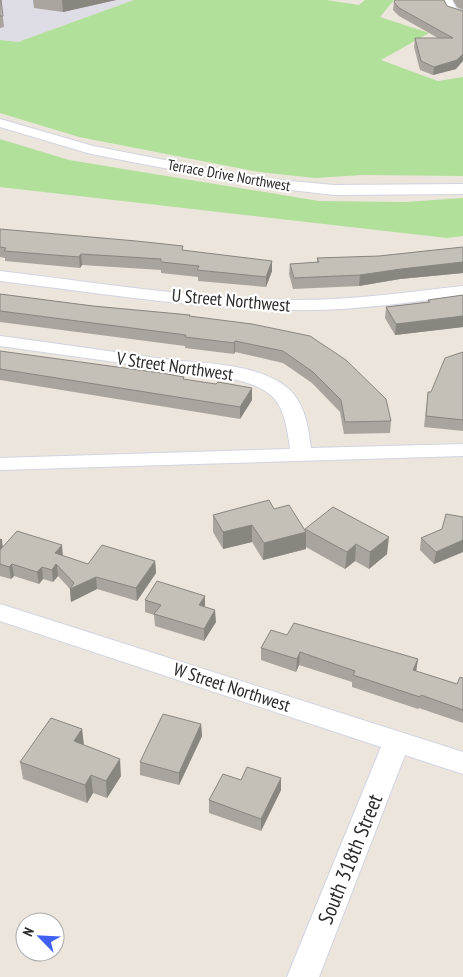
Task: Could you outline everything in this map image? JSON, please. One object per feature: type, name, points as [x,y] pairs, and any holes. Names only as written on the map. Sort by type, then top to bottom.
[{"type":"street","points":[[446,0],[450,10],[463,15]]},
{"type":"street","name":"Terrace Drive Northwest","points":[[0,123],[91,150],[257,182],[334,190],[463,189]]},
{"type":"street","name":"U Street Northwest","points":[[0,276],[208,299],[297,305],[357,304],[463,290]]},
{"type":"street","name":"V Street Northwest","points":[[0,341],[223,373],[265,383],[279,391],[289,401],[295,414],[301,454]]},
{"type":"street","points":[[0,464],[463,450]]},
{"type":"street","name":"W Street Northwest","points":[[0,612],[463,764]]},
{"type":"street","name":"South 318th Street","points":[[303,977],[397,742]]},
{"type":"shaded area","points":[[0,0],[134,0],[18,42],[0,40]]},
{"type":"green space","points":[[134,0],[326,0],[359,5],[365,0],[394,0],[380,17],[429,33],[381,60],[438,81],[463,77],[463,176],[362,175],[315,178],[259,172],[79,137],[0,113],[0,40],[18,42]]},
{"type":"green space","points":[[0,139],[69,160],[319,201],[405,202],[463,198],[463,236],[447,238],[0,187]]},
{"type":"building","points":[[1,0],[3,16],[0,16]]},
{"type":"building","points":[[395,0],[444,0],[447,6],[463,11],[463,54],[457,60],[434,67],[421,61],[415,38],[453,38],[399,8],[394,2]]},
{"type":"building","points":[[0,229],[183,246],[182,250],[272,261],[266,277],[197,270],[199,266],[161,262],[161,259],[81,254],[79,257],[4,251],[6,248],[0,247]]},
{"type":"building","points":[[463,247],[463,262],[360,275],[294,278],[290,264],[319,262],[317,258],[379,256]]},
{"type":"building","points":[[0,294],[93,306],[190,315],[252,324],[310,336],[346,360],[386,399],[391,421],[345,422],[341,400],[313,372],[283,351],[235,341],[234,343],[185,337],[186,335],[0,311]]},
{"type":"building","points":[[463,295],[463,316],[396,324],[386,307],[430,302],[428,300]]},
{"type":"building","points":[[0,351],[161,373],[184,377],[183,379],[216,384],[218,382],[252,388],[240,407],[0,369]]},
{"type":"building","points":[[463,352],[463,420],[426,416],[428,392],[431,392],[445,358]]},
{"type":"building","points":[[269,500],[274,509],[289,505],[306,532],[264,543],[252,525],[223,532],[213,515]]},
{"type":"building","points":[[333,507],[389,537],[370,552],[356,544],[347,552],[305,529]]},
{"type":"building","points":[[446,514],[463,517],[463,540],[436,552],[421,538],[442,529]]},
{"type":"building","points":[[17,531],[62,545],[55,553],[88,564],[102,545],[155,561],[136,588],[96,577],[70,589],[74,583],[56,564],[52,570],[42,567],[37,572],[12,564],[9,567],[0,564],[0,550]]},
{"type":"building","points":[[157,581],[205,596],[199,605],[215,610],[204,629],[154,614],[161,605],[145,600]]},
{"type":"building","points":[[294,623],[418,659],[413,670],[457,684],[460,677],[463,678],[463,710],[421,695],[420,697],[353,675],[355,671],[300,652],[297,659],[261,648],[271,630],[287,635]]},
{"type":"building","points":[[163,714],[201,724],[179,773],[140,762]]},
{"type":"building","points":[[51,718],[82,729],[74,741],[120,759],[106,781],[91,775],[85,785],[20,762]]},
{"type":"building","points":[[247,767],[281,778],[261,819],[209,800],[223,774],[241,780]]}]
